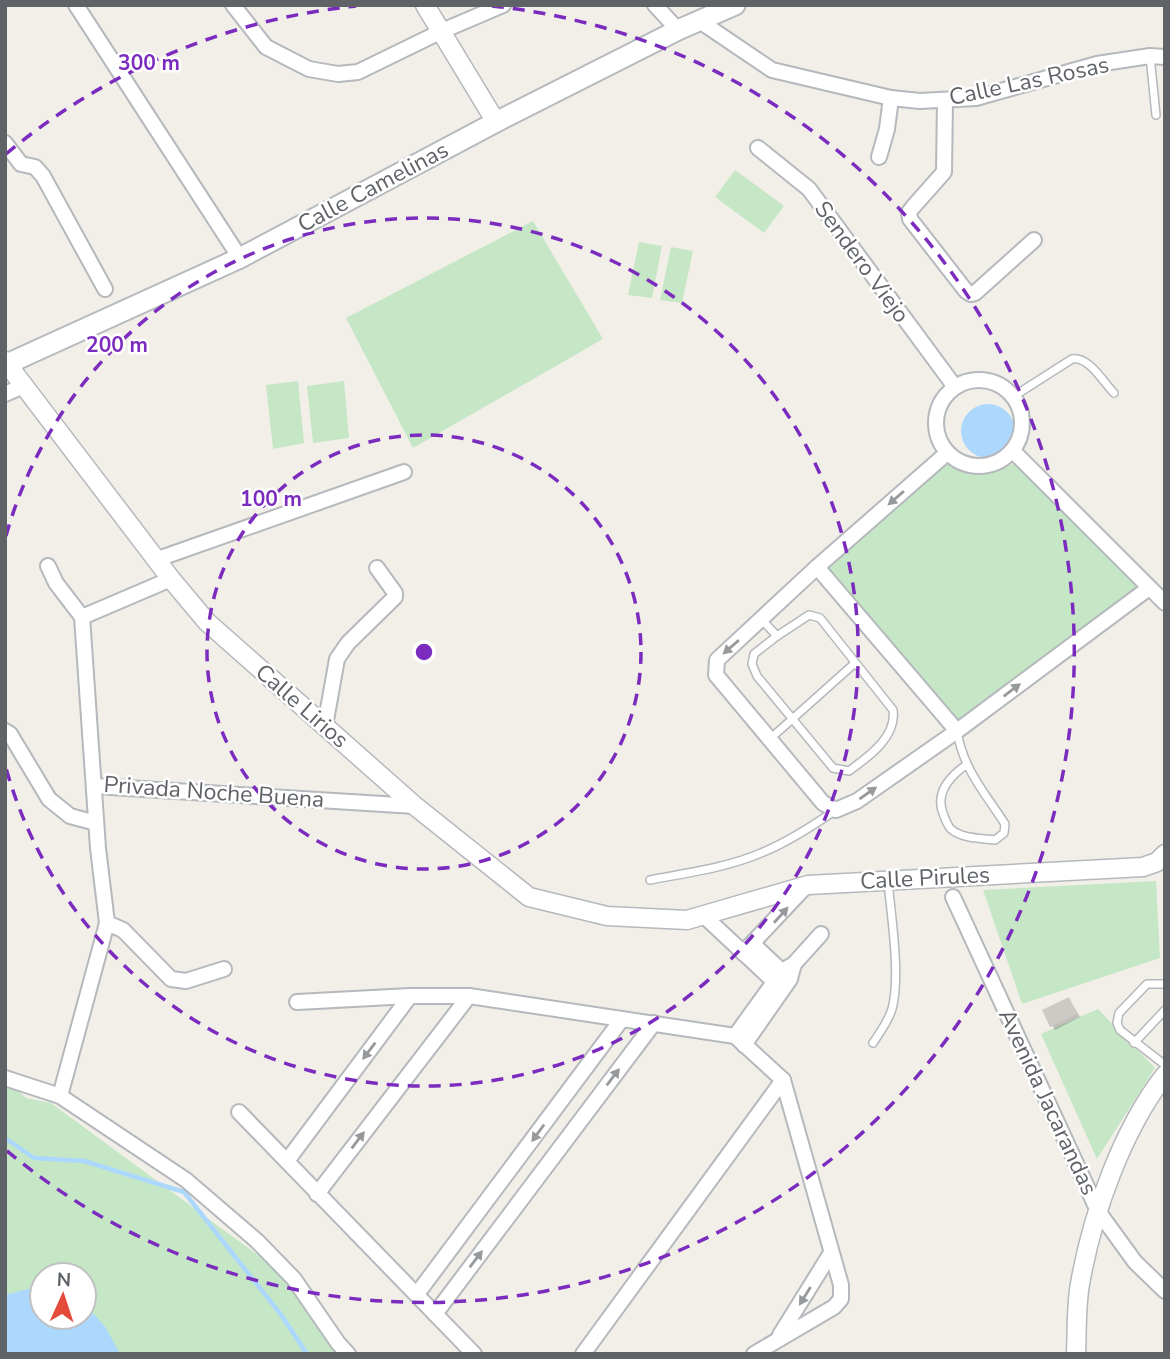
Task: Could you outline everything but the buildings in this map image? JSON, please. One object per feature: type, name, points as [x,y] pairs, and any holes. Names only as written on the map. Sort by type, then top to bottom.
[{"type":"main road","name":"Calle Camelinas","points":[[6,363],[240,258],[496,122],[678,30],[735,5]]},
{"type":"street","points":[[76,5],[240,258]]},
{"type":"street","points":[[233,5],[266,47],[309,69],[338,74],[358,72],[503,5]]},
{"type":"street","points":[[425,5],[496,122]]},
{"type":"street","points":[[656,5],[678,30]]},
{"type":"street","name":"Calle Las Rosas","points":[[701,22],[772,70],[891,98],[945,101],[975,98],[1097,64],[1150,56],[1165,57]]},
{"type":"street","points":[[879,157],[887,129],[891,98]]},
{"type":"street","points":[[945,101],[944,173],[909,212],[910,219],[971,294],[1034,240]]},
{"type":"street","points":[[5,143],[21,164],[35,167],[43,176],[105,289]]},
{"type":"street","name":"Sendero Viejo","points":[[758,148],[809,189],[955,387]]},
{"type":"street","name":"Calle Lirios","points":[[6,363],[155,560],[206,622],[415,806],[530,897],[607,916],[695,918]]},
{"type":"street","points":[[990,381],[1002,386],[1014,397],[1022,416],[1023,428],[1013,451],[1004,459],[981,467],[968,465],[947,453],[936,431],[936,418],[945,396],[955,387],[966,382],[990,381]]},
{"type":"street","points":[[5,394],[23,386]]},
{"type":"street","points":[[1013,451],[1165,603]]},
{"type":"street","points":[[947,453],[817,567],[717,660],[716,675],[823,803],[836,810],[857,801],[957,731],[1149,588]]},
{"type":"street","points":[[155,560],[404,472]]},
{"type":"street","points":[[48,566],[82,617],[171,579]]},
{"type":"street","points":[[817,567],[957,731]]},
{"type":"street","points":[[325,726],[337,659],[348,643],[395,597],[395,593],[377,568]]},
{"type":"street","name":"Privada Noche Buena","points":[[82,617],[94,786],[415,806]]},
{"type":"street","points":[[5,731],[10,734],[49,799],[70,816],[96,822]]},
{"type":"street","points":[[60,1096],[107,923],[94,786]]},
{"type":"street","name":"Calle Pirules","points":[[695,918],[808,885],[1143,867],[1157,862],[1165,854]]},
{"type":"street","points":[[748,949],[808,885]]},
{"type":"street","name":"Avenida Jacarandas","points":[[953,897],[1098,1212],[1135,1262],[1165,1292]]},
{"type":"street","points":[[695,918],[748,949],[785,977]]},
{"type":"street","points":[[107,923],[123,930],[171,979],[186,981],[224,969]]},
{"type":"street","points":[[739,1040],[785,977],[821,934]]},
{"type":"street","points":[[287,1161],[410,996]]},
{"type":"street","points":[[317,1194],[469,996]]},
{"type":"street","points":[[297,1002],[469,996],[654,1023],[739,1040],[783,1080],[841,1285],[841,1299],[834,1307],[754,1354]]},
{"type":"street","points":[[417,1293],[622,1019]]},
{"type":"street","points":[[435,1314],[654,1023]]},
{"type":"street","points":[[1076,1354],[1080,1285],[1098,1212],[1126,1140],[1165,1075]]},
{"type":"street","points":[[5,1078],[60,1096],[186,1180],[257,1241],[294,1279],[348,1354]]},
{"type":"street","points":[[588,1352],[783,1080]]},
{"type":"street","points":[[239,1112],[474,1354]]},
{"type":"street","points":[[522,1155],[542,1170]]},
{"type":"street","points":[[778,1338],[831,1253]]},
{"type":"lane","points":[[1150,56],[1156,115]]},
{"type":"lane","points":[[1014,397],[1072,359],[1079,358],[1087,362],[1114,393]]},
{"type":"lane","points":[[809,615],[820,618],[893,710],[892,728],[872,754],[849,771],[833,768],[758,676],[752,664],[754,654],[777,636],[809,615]]},
{"type":"lane","points":[[762,620],[777,636]]},
{"type":"lane","points":[[771,738],[855,663]]},
{"type":"lane","points":[[957,731],[966,765],[1005,824],[1004,833],[995,840],[965,837],[950,829],[940,808],[943,789],[950,776],[966,765]]},
{"type":"lane","points":[[650,880],[721,866],[760,854],[803,832],[836,810]]},
{"type":"lane","points":[[873,1043],[893,1007],[893,940],[888,880]]},
{"type":"lane","points":[[1165,985],[1147,984],[1117,1017],[1116,1023],[1135,1043],[1165,1065]]},
{"type":"lane","points":[[1135,1043],[1165,1010]]},
{"type":"green space","points":[[735,170],[784,206],[764,233],[715,197]]},
{"type":"green space","points":[[533,221],[603,339],[413,448],[346,318]]},
{"type":"green space","points":[[639,242],[662,246],[652,298],[628,295]]},
{"type":"green space","points":[[671,247],[693,251],[682,303],[660,300]]},
{"type":"green space","points":[[298,381],[304,443],[273,449],[266,385]]},
{"type":"green space","points":[[344,381],[349,438],[313,443],[307,386]]},
{"type":"green space","points":[[946,462],[987,474],[1016,463],[1142,586],[957,722],[825,568]]},
{"type":"green space","points":[[1156,881],[1160,958],[1022,1004],[983,890]]},
{"type":"green space","points":[[1098,1009],[1155,1068],[1097,1159],[1041,1034]]},
{"type":"green space","points":[[5,1079],[26,1098],[51,1103],[274,1267],[351,1354],[5,1354]]},
{"type":"water","points":[[988,404],[1007,412],[1015,431],[1007,450],[988,458],[969,450],[961,431],[969,412]]},
{"type":"water","points":[[28,1289],[28,1331],[98,1331],[98,1319],[120,1354],[5,1354],[5,1295]]},
{"type":"waterway","points":[[5,1138],[34,1158],[84,1161],[184,1192],[282,1316],[307,1354]]}]
